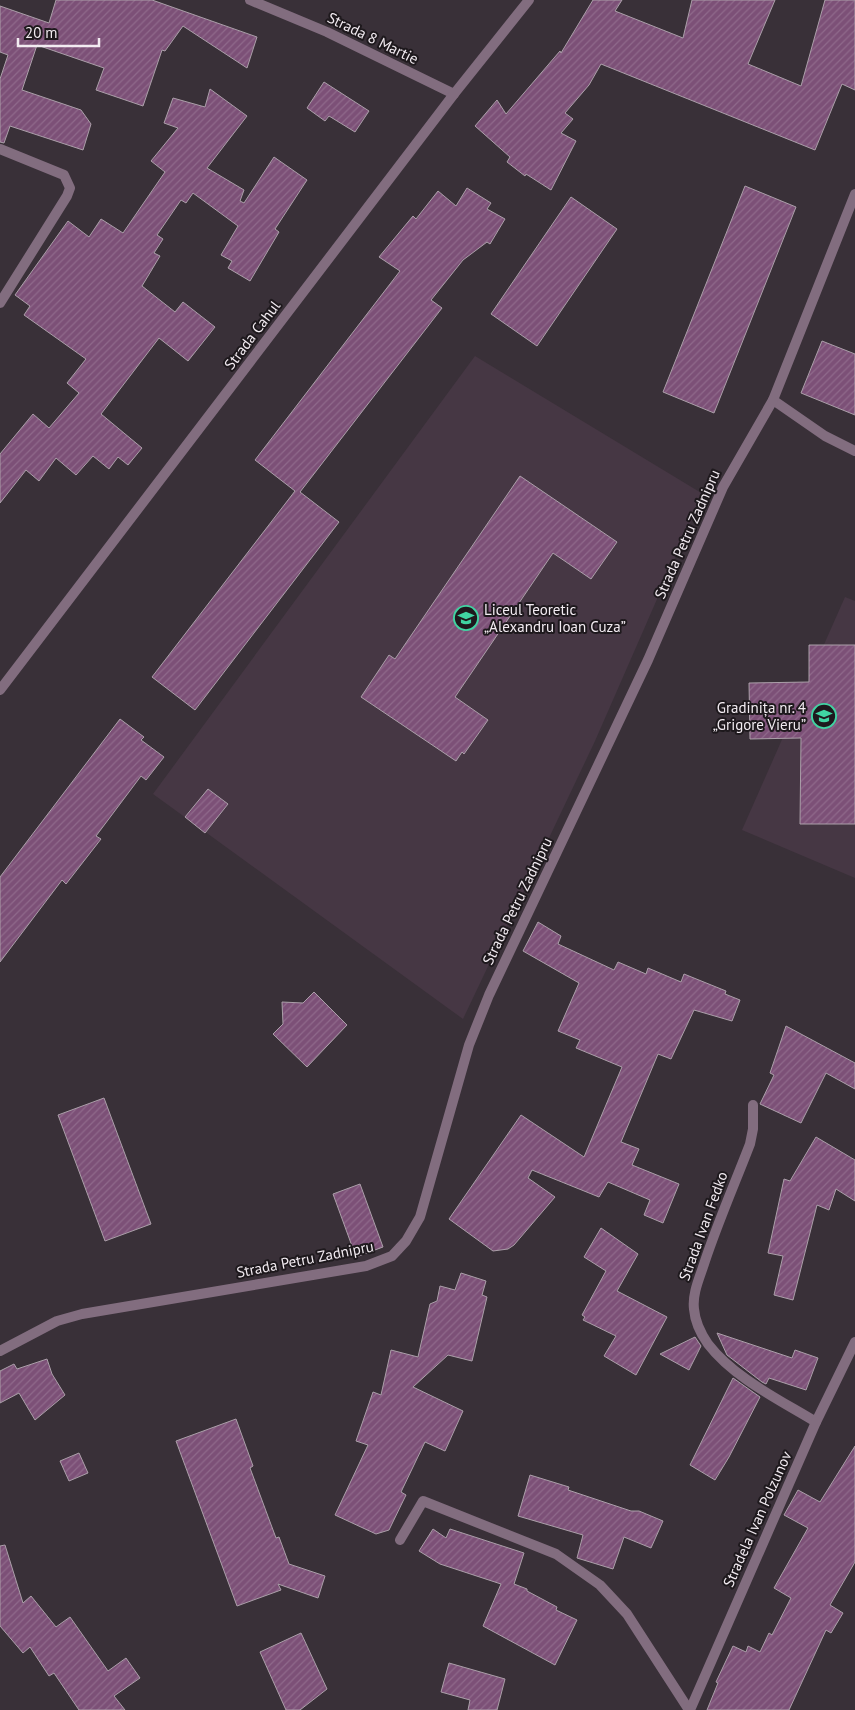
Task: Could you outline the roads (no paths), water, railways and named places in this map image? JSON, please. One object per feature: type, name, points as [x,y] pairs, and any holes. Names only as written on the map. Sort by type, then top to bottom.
[{"type":"street","name":"Strada 8 Martie","points":[[250,0],[327,32],[454,94]]},
{"type":"street","name":"Strada Cahul","points":[[0,690],[454,94],[529,0]]},
{"type":"street","points":[[0,149],[64,175],[70,188],[53,219],[0,302]]},
{"type":"street","name":"Strada Petru Zadnipru","points":[[0,1351],[57,1321],[82,1314],[366,1266],[392,1256],[406,1241],[420,1217],[469,1044],[489,995],[648,660],[723,487],[773,400],[855,194]]},
{"type":"street","points":[[773,400],[825,436],[855,451]]},
{"type":"street","name":"Strada Ivan Fedko","points":[[753,1105],[753,1129],[750,1144],[694,1293],[694,1309],[702,1334],[710,1346],[729,1364],[762,1388],[816,1422]]},
{"type":"street","name":"Stradela Ivan Polzunov","points":[[689,1710],[816,1422],[855,1342]]},
{"type":"street","name":"Stradela Ivan Polzunov","points":[[400,1540],[423,1501],[556,1554],[600,1585],[627,1614],[689,1710]]},
{"type":"place","name":"Liceul Teoretic „Alexandru Ioan Cuza”","points":[[466,618]]},
{"type":"place","name":"Gradinița nr. 4 „Grigore Vieru”","points":[[824,716]]}]
